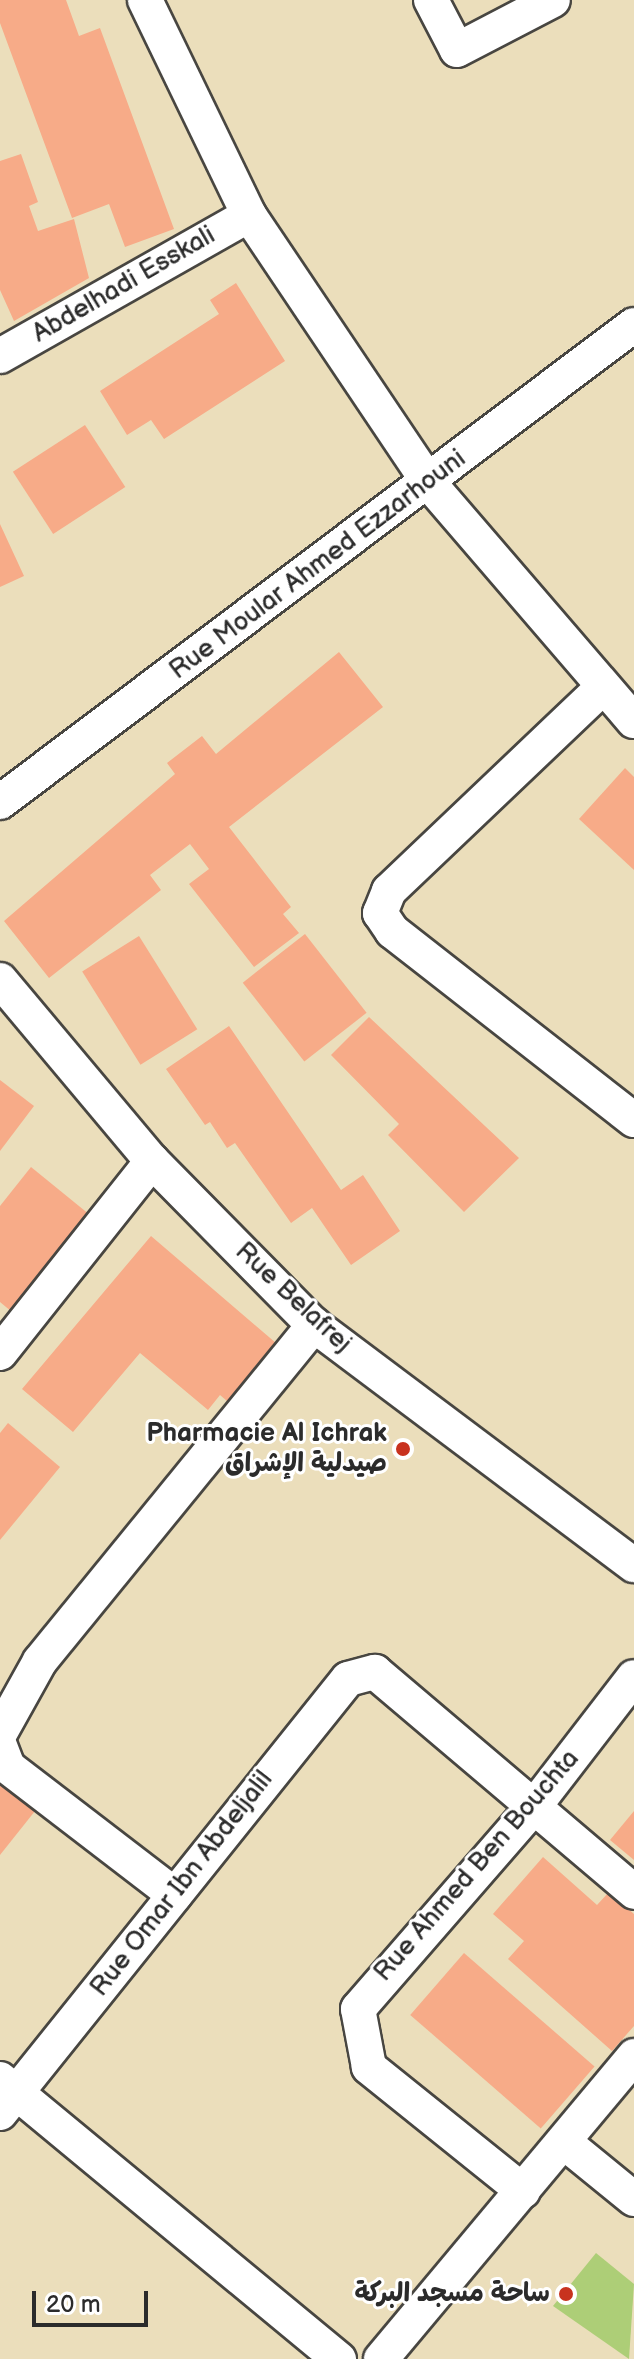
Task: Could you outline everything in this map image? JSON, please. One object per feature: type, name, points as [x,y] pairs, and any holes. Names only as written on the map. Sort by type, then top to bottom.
[{"type":"street","points":[[145,0],[249,215],[429,483],[601,689],[634,721]]},
{"type":"street","points":[[431,0],[457,50],[553,0]]},
{"type":"street","name":"Abdelhadi Esskali","points":[[0,356],[249,215]]},
{"type":"street","name":"Rue Moular Ahmed Ezzarhouni","points":[[0,802],[429,483],[634,325]]},
{"type":"street","points":[[601,689],[389,891],[380,913],[392,931],[634,1120]]},
{"type":"street","name":"Rue Belafrej","points":[[0,980],[152,1161],[314,1325],[634,1565]]},
{"type":"street","points":[[0,1353],[152,1161]]},
{"type":"street","points":[[0,1733],[40,1661],[314,1325]]},
{"type":"street","name":"Rue Omar Ibn Abdeljalil","points":[[6,2095],[175,1895],[332,1691],[375,1672],[533,1808]]},
{"type":"street","name":"Rue Ahmed Ben Bouchta","points":[[523,2191],[369,2067],[358,2009],[374,1985],[533,1808],[634,1677]]},
{"type":"street","points":[[0,1746],[8,1767],[175,1895]]},
{"type":"street","points":[[533,1808],[634,1892]]},
{"type":"street","points":[[381,2359],[634,2056]]},
{"type":"street","points":[[6,2095],[301,2347],[339,2359]]},
{"type":"street","points":[[564,2142],[634,2199]]},
{"type":"green space","points":[[596,2253],[634,2284],[629,2359],[553,2306]]},
{"type":"building","points":[[0,0],[66,0],[79,36],[100,28],[174,229],[125,247],[109,204],[72,218],[0,23]]},
{"type":"building","points":[[21,154],[38,202],[29,206],[38,231],[74,219],[89,278],[14,321],[0,290],[0,161]]},
{"type":"building","points":[[236,283],[285,361],[164,439],[151,420],[127,435],[100,391],[219,314],[210,300]]},
{"type":"building","points":[[85,425],[125,487],[53,534],[13,472]]},
{"type":"building","points":[[0,524],[24,576],[0,587]]},
{"type":"building","points":[[339,652],[383,707],[229,827],[291,907],[283,914],[299,933],[254,967],[189,884],[209,869],[190,844],[150,875],[161,890],[49,978],[4,921],[175,774],[167,763],[202,736],[216,754]]},
{"type":"building","points":[[625,768],[634,777],[634,870],[579,819]]},
{"type":"building","points":[[305,934],[367,1013],[304,1061],[243,983]]},
{"type":"building","points":[[139,936],[197,1029],[140,1065],[82,972]]},
{"type":"building","points":[[369,1017],[519,1158],[464,1212],[388,1135],[399,1124],[331,1055]]},
{"type":"building","points":[[229,1026],[341,1190],[363,1175],[400,1231],[351,1265],[312,1208],[291,1223],[235,1143],[227,1148],[210,1122],[205,1125],[166,1069]]},
{"type":"building","points":[[0,1080],[34,1106],[0,1151]]},
{"type":"building","points":[[31,1167],[90,1215],[12,1312],[0,1302],[0,1206]]},
{"type":"building","points":[[151,1236],[283,1349],[234,1407],[220,1395],[208,1410],[140,1353],[73,1432],[22,1389]]},
{"type":"building","points":[[8,1423],[60,1467],[0,1540],[0,1433]]},
{"type":"building","points":[[0,1774],[39,1806],[0,1855]]},
{"type":"building","points":[[634,1811],[634,1860],[610,1840]]},
{"type":"building","points":[[543,1857],[597,1905],[609,1892],[634,1914],[634,2026],[612,2051],[508,1959],[524,1941],[493,1914]]},
{"type":"building","points":[[464,1953],[595,2066],[541,2128],[410,2015]]},
{"type":"place","name":"Pharmacie Al Ichrak صيدلية الإشراق","points":[[403,1449]]},
{"type":"place","name":"ساحة مسجد البركة","points":[[566,2294]]}]
